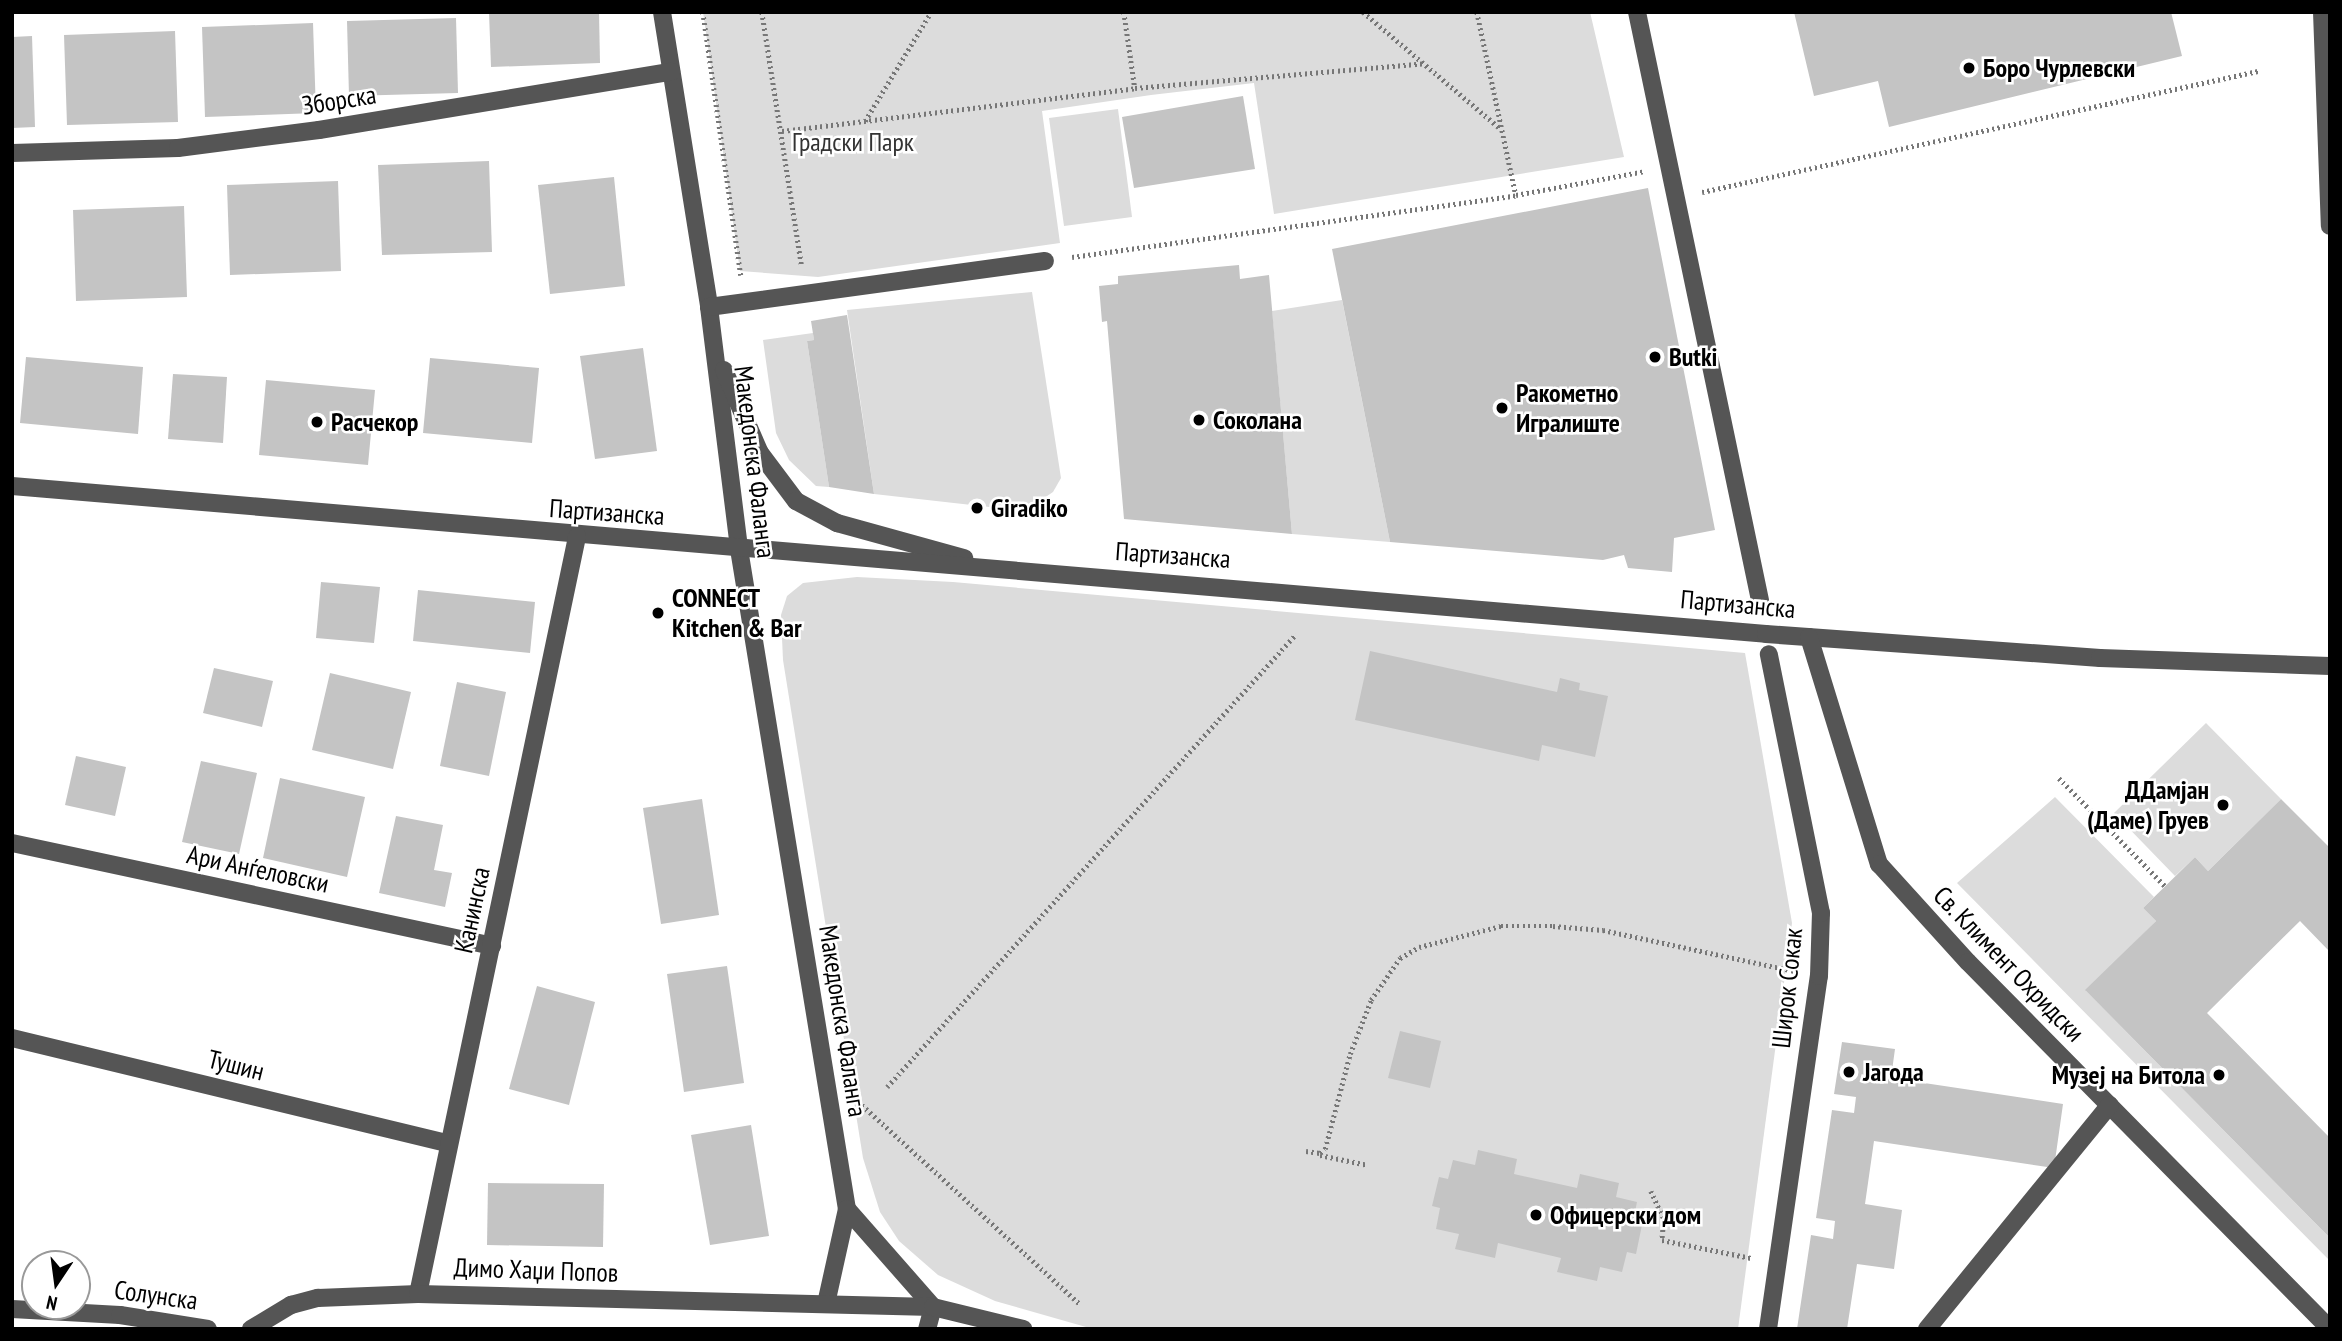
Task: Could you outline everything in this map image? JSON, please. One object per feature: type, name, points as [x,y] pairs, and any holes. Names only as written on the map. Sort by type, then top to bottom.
[{"type":"street","name":"Македонска Фаланга","points":[[662,12],[709,307],[739,549],[847,1209],[826,1304]]},
{"type":"street","points":[[1637,12],[1760,600]]},
{"type":"street","points":[[2322,12],[2330,226]]},
{"type":"street","name":"Зборска","points":[[12,153],[178,148],[319,130],[671,72]]},
{"type":"street","points":[[709,307],[1045,261]]},
{"type":"street","points":[[715,349],[760,453],[796,501],[837,523],[1004,569]]},
{"type":"street","name":"Партизанска","points":[[12,486],[577,537],[1004,569],[1809,637],[2100,658],[2330,666]]},
{"type":"street","name":"Канинска","points":[[418,1294],[447,1143],[492,946],[577,537]]},
{"type":"street","name":"Св. Климент Охридски","points":[[1809,637],[1879,864],[2330,1329]]},
{"type":"street","name":"Широк Сокак","points":[[1768,1329],[1819,976],[1821,913],[1769,654]]},
{"type":"street","name":"Ари Анѓеловски","points":[[12,843],[492,946]]},
{"type":"street","name":"Тушин","points":[[12,1038],[447,1143]]},
{"type":"street","points":[[1927,1329],[2110,1105]]},
{"type":"street","points":[[847,1209],[933,1307]]},
{"type":"street","name":"Димо Хаџи Попов","points":[[251,1329],[291,1305],[318,1298],[418,1294],[826,1304]]},
{"type":"street","points":[[826,1304],[933,1307],[1023,1329]]},
{"type":"street","points":[[927,1329],[933,1307]]},
{"type":"street","name":"Солунска","points":[[12,1310],[120,1315],[208,1329]]},
{"type":"path","points":[[703,12],[740,271],[751,301]]},
{"type":"path","points":[[762,12],[806,292]]},
{"type":"path","points":[[865,121],[931,12]]},
{"type":"path","points":[[1124,12],[1135,88]]},
{"type":"path","points":[[1363,12],[1502,129]]},
{"type":"path","points":[[1477,12],[1516,195]]},
{"type":"path","points":[[782,131],[1135,88],[1425,63]]},
{"type":"path","points":[[1676,198],[2258,71]]},
{"type":"path","points":[[1045,261],[1516,195],[1670,167]]},
{"type":"path","points":[[887,1087],[1296,634]]},
{"type":"path","points":[[2059,778],[2165,886]]},
{"type":"path","points":[[1316,1154],[1323,1152],[1331,1134],[1350,1054],[1371,1000],[1400,958],[1438,940],[1501,926],[1604,930],[1819,976]]},
{"type":"path","points":[[862,1105],[1080,1304]]},
{"type":"path","points":[[1306,1152],[1368,1164]]},
{"type":"path","points":[[1651,1191],[1664,1219],[1662,1240],[1779,1264]]},
{"type":"green space","name":"Градски Парк","points":[[703,12],[1590,12],[1624,157],[1274,214],[1254,83],[1151,95],[1042,111],[1060,243],[818,277],[740,271]]},
{"type":"green space","points":[[1118,109],[1132,217],[1064,226],[1049,118]]},
{"type":"green space","points":[[1032,292],[1061,478],[1053,492],[1025,511],[874,494],[847,310]]},
{"type":"green space","points":[[1342,300],[1390,542],[1292,534],[1272,311]]},
{"type":"green space","points":[[813,333],[814,340],[807,341],[829,487],[816,486],[789,460],[776,433],[763,340]]},
{"type":"green space","points":[[857,577],[953,582],[1745,653],[1792,923],[1738,1329],[1093,1329],[995,1301],[938,1275],[899,1241],[880,1212],[863,1158],[783,660],[781,615],[787,596],[803,583]]},
{"type":"green space","points":[[2206,723],[2281,799],[2208,871],[2195,857],[2175,876],[2114,813]]},
{"type":"green space","points":[[2055,797],[2154,897],[2143,908],[2156,921],[2086,991],[2330,1238],[2330,1261],[1957,883]]},
{"type":"building","points":[[489,12],[599,12],[600,63],[491,67]]},
{"type":"building","name":"Боро Чурлевски","points":[[1794,12],[2171,12],[2182,56],[1889,127],[1878,81],[1814,96]]},
{"type":"building","points":[[456,18],[458,93],[349,96],[347,21]]},
{"type":"building","points":[[313,23],[316,113],[205,117],[202,27]]},
{"type":"building","points":[[175,31],[178,122],[67,125],[64,35]]},
{"type":"building","points":[[32,36],[35,127],[12,128],[12,37]]},
{"type":"building","points":[[1243,96],[1255,169],[1134,188],[1122,117]]},
{"type":"building","points":[[489,161],[492,252],[382,255],[378,165]]},
{"type":"building","points":[[614,177],[625,286],[550,294],[538,185]]},
{"type":"building","points":[[338,181],[341,271],[230,275],[227,185]]},
{"type":"building","name":"Ракометно Игралиште","points":[[1648,188],[1715,530],[1674,538],[1672,572],[1628,568],[1624,555],[1603,560],[1390,542],[1332,249]]},
{"type":"building","points":[[184,206],[187,297],[76,301],[73,210]]},
{"type":"building","name":"Соколана","points":[[1239,265],[1240,279],[1269,275],[1292,534],[1124,519],[1107,321],[1102,322],[1099,286],[1118,284],[1118,276]]},
{"type":"building","points":[[847,315],[874,494],[829,487],[807,341],[814,340],[811,321]]},
{"type":"building","points":[[643,348],[657,451],[595,459],[580,356]]},
{"type":"building","points":[[26,357],[143,367],[138,434],[20,423]]},
{"type":"building","points":[[430,358],[539,368],[532,443],[423,433]]},
{"type":"building","points":[[173,374],[227,377],[223,443],[168,439]]},
{"type":"building","name":"Расчекор","points":[[266,380],[375,390],[368,465],[259,455]]},
{"type":"building","points":[[321,582],[380,587],[374,643],[316,638]]},
{"type":"building","points":[[418,590],[535,602],[530,653],[413,641]]},
{"type":"building","points":[[1370,651],[1557,692],[1560,678],[1580,683],[1579,690],[1608,696],[1595,757],[1542,745],[1539,761],[1355,720]]},
{"type":"building","points":[[214,668],[273,681],[262,727],[203,713]]},
{"type":"building","points":[[330,673],[411,692],[393,769],[312,750]]},
{"type":"building","points":[[457,682],[506,692],[489,776],[440,766]]},
{"type":"building","points":[[76,756],[126,767],[115,816],[65,805]]},
{"type":"building","points":[[201,761],[257,773],[239,854],[182,842]]},
{"type":"building","points":[[280,778],[365,797],[347,877],[263,858]]},
{"type":"building","points":[[702,799],[719,915],[661,924],[643,808]]},
{"type":"building","name":"Музеј на Битола","points":[[2281,799],[2330,848],[2330,952],[2300,921],[2207,1013],[2330,1138],[2330,1238],[2085,990],[2156,921],[2143,908],[2195,857],[2208,871]]},
{"type":"building","points":[[396,816],[443,825],[434,870],[452,873],[445,907],[379,893]]},
{"type":"building","points":[[727,966],[744,1083],[684,1092],[667,974]]},
{"type":"building","points":[[537,986],[595,1002],[569,1105],[509,1089]]},
{"type":"building","points":[[1400,1031],[1441,1041],[1430,1088],[1388,1078]]},
{"type":"building","points":[[1842,1042],[1895,1049],[1891,1078],[2063,1104],[2054,1168],[1874,1141],[1865,1204],[1902,1210],[1894,1269],[1857,1264],[1847,1329],[1797,1329],[1811,1235],[1833,1239],[1835,1221],[1816,1218],[1832,1110],[1854,1113],[1856,1097],[1834,1094]]},
{"type":"building","points":[[751,1125],[769,1236],[710,1245],[691,1135]]},
{"type":"building","name":"Офицерски дом","points":[[1478,1150],[1517,1159],[1514,1174],[1577,1188],[1580,1174],[1619,1183],[1616,1197],[1637,1202],[1633,1222],[1642,1225],[1636,1254],[1627,1252],[1622,1272],[1600,1267],[1597,1281],[1557,1272],[1561,1258],[1498,1243],[1495,1258],[1455,1249],[1459,1234],[1436,1229],[1440,1208],[1432,1206],[1439,1177],[1448,1179],[1453,1160],[1475,1165]]},
{"type":"building","points":[[488,1183],[604,1184],[603,1247],[487,1245]]},
{"type":"place","name":"Боро Чурлевски","points":[[1969,68]]},
{"type":"place","name":"Butki","points":[[1655,357]]},
{"type":"place","name":"Ракометно Игралиште","points":[[1502,408]]},
{"type":"place","name":"Соколана","points":[[1199,420]]},
{"type":"place","name":"Расчекор","points":[[317,422]]},
{"type":"place","name":"Giradiko","points":[[977,508]]},
{"type":"place","name":"CONNECT Kitchen & Bar","points":[[658,613]]},
{"type":"place","name":"ДДамјан (Даме) Груев","points":[[2223,805]]},
{"type":"place","name":"Јагода","points":[[1849,1072]]},
{"type":"place","name":"Музеј на Битола","points":[[2219,1075]]},
{"type":"place","name":"Офицерски дом","points":[[1536,1215]]}]
